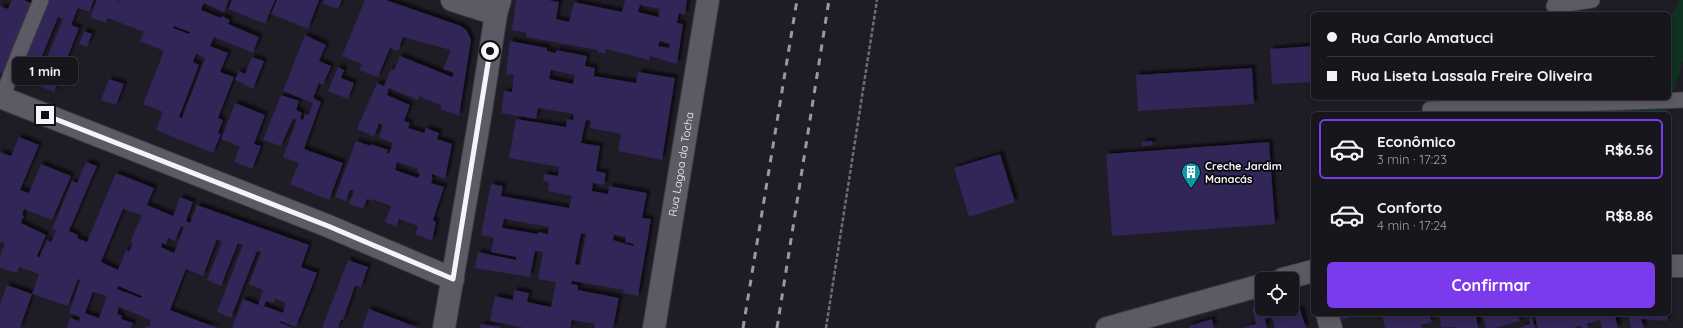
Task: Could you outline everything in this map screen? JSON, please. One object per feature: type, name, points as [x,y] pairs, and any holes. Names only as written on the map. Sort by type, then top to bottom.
[{"type":"street","points":[[444,328],[498,7],[452,0]]},
{"type":"street","name":"Rua Lagoa da Tocha","points":[[654,328],[708,0]]},
{"type":"street","points":[[1,100],[328,226],[453,279]]},
{"type":"street","points":[[1671,266],[1683,266]]},
{"type":"street","points":[[1299,275],[1311,272]]},
{"type":"street","points":[[1107,328],[1255,287]]},
{"type":"street","points":[[1328,316],[1331,328]]},
{"type":"lane","points":[[1,100],[42,0]]},
{"type":"lane","points":[[1554,6],[1592,0]]},
{"type":"lane","points":[[1430,109],[1683,100]]},
{"type":"path","points":[[826,328],[877,0]]},
{"type":"green space","points":[[1679,0],[1683,0],[1683,61],[1671,98],[1671,17]]},
{"type":"green space","points":[[1576,100],[1670,100],[1667,112],[1577,112]]},
{"type":"building","points":[[12,0],[24,0],[33,4],[4,74],[0,73],[0,6],[8,9]]},
{"type":"building","points":[[49,0],[94,0],[89,12],[78,8],[71,25],[79,28],[54,92],[36,85],[63,19],[58,17],[38,66],[24,60]]},
{"type":"building","points":[[97,0],[118,0],[117,4],[119,0],[229,0],[224,12],[204,3],[201,10],[221,18],[222,16],[230,20],[228,24],[259,37],[253,53],[214,37],[210,46],[228,53],[220,72],[234,77],[218,118],[223,120],[218,133],[221,134],[213,153],[156,130],[163,112],[143,104],[164,51],[140,41],[144,32],[108,18],[106,23],[90,17]],"holes":[[[174,26],[190,32],[189,34],[173,28]],[[196,54],[205,58],[182,118],[179,117],[199,65],[193,62]]]},
{"type":"building","points":[[232,0],[275,0],[265,24],[229,9]]},
{"type":"building","points":[[277,0],[319,0],[308,29],[271,14]]},
{"type":"building","points":[[324,0],[342,0],[338,9],[322,3]]},
{"type":"building","points":[[365,0],[386,0],[461,26],[467,31],[471,40],[459,116],[440,109],[442,106],[419,96],[418,100],[389,88],[387,95],[410,105],[404,121],[410,123],[408,128],[424,133],[426,128],[439,133],[437,139],[452,144],[445,179],[432,174],[433,177],[431,183],[444,187],[433,220],[436,222],[432,241],[415,234],[418,226],[399,219],[396,227],[385,222],[391,206],[372,199],[372,201],[367,199],[363,209],[349,204],[354,191],[350,190],[346,201],[335,197],[356,141],[388,150],[387,153],[389,154],[393,143],[379,138],[383,125],[379,123],[374,137],[357,129],[377,83],[384,86],[391,69],[394,70],[400,56],[452,77],[454,73],[443,69],[451,50],[403,37],[398,51],[390,48],[378,77],[359,70],[362,64],[342,56]],"holes":[[[397,162],[418,169],[417,172],[420,173],[418,178],[395,170]]]},
{"type":"building","points":[[516,0],[548,0],[559,2],[556,19],[569,22],[574,2],[622,12],[625,0],[687,0],[685,15],[679,13],[677,23],[683,24],[677,64],[650,56],[649,60],[606,49],[605,54],[598,52],[598,50],[526,37],[527,33],[512,30]],"holes":[[[640,5],[660,9],[658,17],[638,12]],[[660,41],[670,44],[669,48],[658,46]]]},
{"type":"building","points":[[84,31],[92,34],[87,47],[79,44]]},
{"type":"building","points":[[305,35],[326,45],[319,61],[331,66],[323,85],[319,83],[313,98],[321,102],[304,149],[343,163],[329,200],[290,184],[299,163],[283,157],[297,120],[293,119],[281,146],[263,140],[281,95],[299,101],[296,110],[302,113],[300,119],[303,120],[305,114],[308,115],[313,103],[283,91]]},
{"type":"building","points":[[510,41],[547,48],[547,51],[556,53],[556,50],[587,56],[585,66],[595,68],[594,76],[636,83],[638,72],[675,78],[662,160],[618,151],[621,134],[590,128],[591,121],[586,120],[581,143],[600,146],[596,171],[606,173],[604,185],[593,183],[592,191],[608,194],[609,186],[647,193],[642,218],[651,219],[638,296],[623,293],[624,290],[572,281],[571,284],[578,285],[578,290],[619,298],[613,328],[594,328],[595,324],[572,320],[570,328],[524,328],[490,321],[495,296],[513,300],[514,290],[529,293],[527,302],[551,307],[556,282],[538,279],[543,252],[535,251],[530,277],[475,268],[478,252],[516,260],[516,257],[491,252],[494,238],[481,235],[491,184],[503,186],[501,196],[569,208],[572,196],[548,191],[549,182],[543,181],[544,174],[558,176],[559,167],[509,158],[516,119],[566,127],[567,119],[573,120],[574,114],[538,108],[536,119],[501,113],[504,91],[512,92],[514,75],[506,74]],"holes":[[[551,70],[575,75],[573,84],[549,79]],[[504,219],[549,227],[548,234],[538,232],[538,234],[502,228]],[[581,233],[586,234],[580,265],[575,264]],[[614,235],[626,237],[625,242],[634,244],[633,246],[613,240]]]},
{"type":"building","points":[[1311,46],[1311,82],[1272,84],[1270,49]]},
{"type":"building","points":[[252,57],[264,61],[253,89],[235,80],[239,71],[245,74]]},
{"type":"building","points":[[338,67],[344,70],[341,78],[354,83],[348,99],[328,91]]},
{"type":"building","points":[[1252,68],[1254,104],[1138,111],[1136,75]]},
{"type":"building","points":[[109,79],[124,84],[116,105],[101,100]]},
{"type":"building","points":[[235,103],[265,115],[254,144],[261,146],[252,169],[234,162],[240,147],[221,139]]},
{"type":"building","points":[[19,137],[39,145],[20,190],[29,193],[41,164],[71,176],[52,220],[24,209],[22,215],[24,216],[21,223],[46,235],[37,256],[39,258],[47,240],[51,242],[56,231],[52,229],[72,181],[77,183],[86,162],[97,166],[69,231],[78,235],[77,238],[87,242],[116,173],[154,188],[147,205],[173,216],[180,197],[193,202],[186,221],[190,223],[197,205],[309,245],[301,267],[317,273],[296,327],[280,321],[279,322],[293,328],[232,328],[243,299],[258,305],[263,290],[249,284],[261,252],[257,251],[231,318],[217,312],[243,245],[238,243],[221,286],[207,280],[222,242],[217,239],[203,276],[186,269],[170,310],[217,328],[145,328],[146,326],[149,327],[151,320],[119,307],[117,314],[122,316],[121,319],[133,323],[131,328],[67,328],[70,318],[79,321],[80,317],[69,313],[80,280],[78,279],[68,306],[32,294],[39,274],[19,267],[17,273],[0,268],[0,257],[5,243],[0,242],[0,152],[11,156]],"holes":[[[123,209],[142,215],[130,242],[133,243],[129,252],[126,250],[118,270],[101,262]],[[181,226],[184,227],[174,253],[161,247],[162,243],[166,245],[168,238],[175,241]],[[118,286],[142,296],[141,298],[117,289]],[[93,292],[107,296],[99,318],[85,313]],[[275,299],[286,303],[283,313],[264,306],[266,301],[273,303]]]},
{"type":"building","points":[[1152,141],[1153,145],[1142,146],[1142,142]]},
{"type":"building","name":"Creche Jardim Manacás","points":[[1269,142],[1275,224],[1112,236],[1106,154]]},
{"type":"building","points":[[1000,154],[1015,202],[969,217],[954,168]]},
{"type":"building","points":[[348,260],[368,267],[361,287],[355,286],[343,320],[341,320],[338,328],[322,328]]},
{"type":"building","points":[[7,285],[32,294],[20,328],[0,328],[0,305]]},
{"type":"building","points":[[1255,307],[1255,316],[1299,316],[1300,309],[1306,328],[1275,328],[1272,317],[1265,319],[1267,328],[1243,328],[1256,324],[1252,308]]},
{"type":"building","points":[[369,309],[419,328],[362,328]]},
{"type":"building","points":[[1340,316],[1354,316],[1341,320]]},
{"type":"building","points":[[1382,316],[1430,316],[1432,322],[1421,325],[1422,328],[1385,328]]},
{"type":"building","points":[[1439,316],[1476,316],[1478,328],[1441,328]]},
{"type":"building","points":[[1483,316],[1519,316],[1520,321],[1495,328],[1486,328]]},
{"type":"building","points":[[1535,316],[1615,316],[1618,328],[1602,328],[1600,320],[1587,324],[1588,328],[1582,328],[1581,325],[1574,328],[1538,328]]},
{"type":"building","points":[[1628,316],[1668,316],[1667,321],[1641,319],[1644,328],[1631,328]]},
{"type":"building","points":[[1529,317],[1532,317],[1535,328],[1519,328],[1530,324]]},
{"type":"building","points":[[1212,319],[1214,328],[1190,328],[1189,326]]},
{"type":"building","points":[[481,324],[500,327],[500,328],[480,328]]},
{"type":"railway","points":[[743,328],[797,0]]},
{"type":"railway","points":[[777,328],[829,0]]},
{"type":"place","name":"Creche Jardim Manacás","points":[[1191,189]]},
{"type":"route","points":[[45,115],[328,226],[453,279],[490,51]]}]
